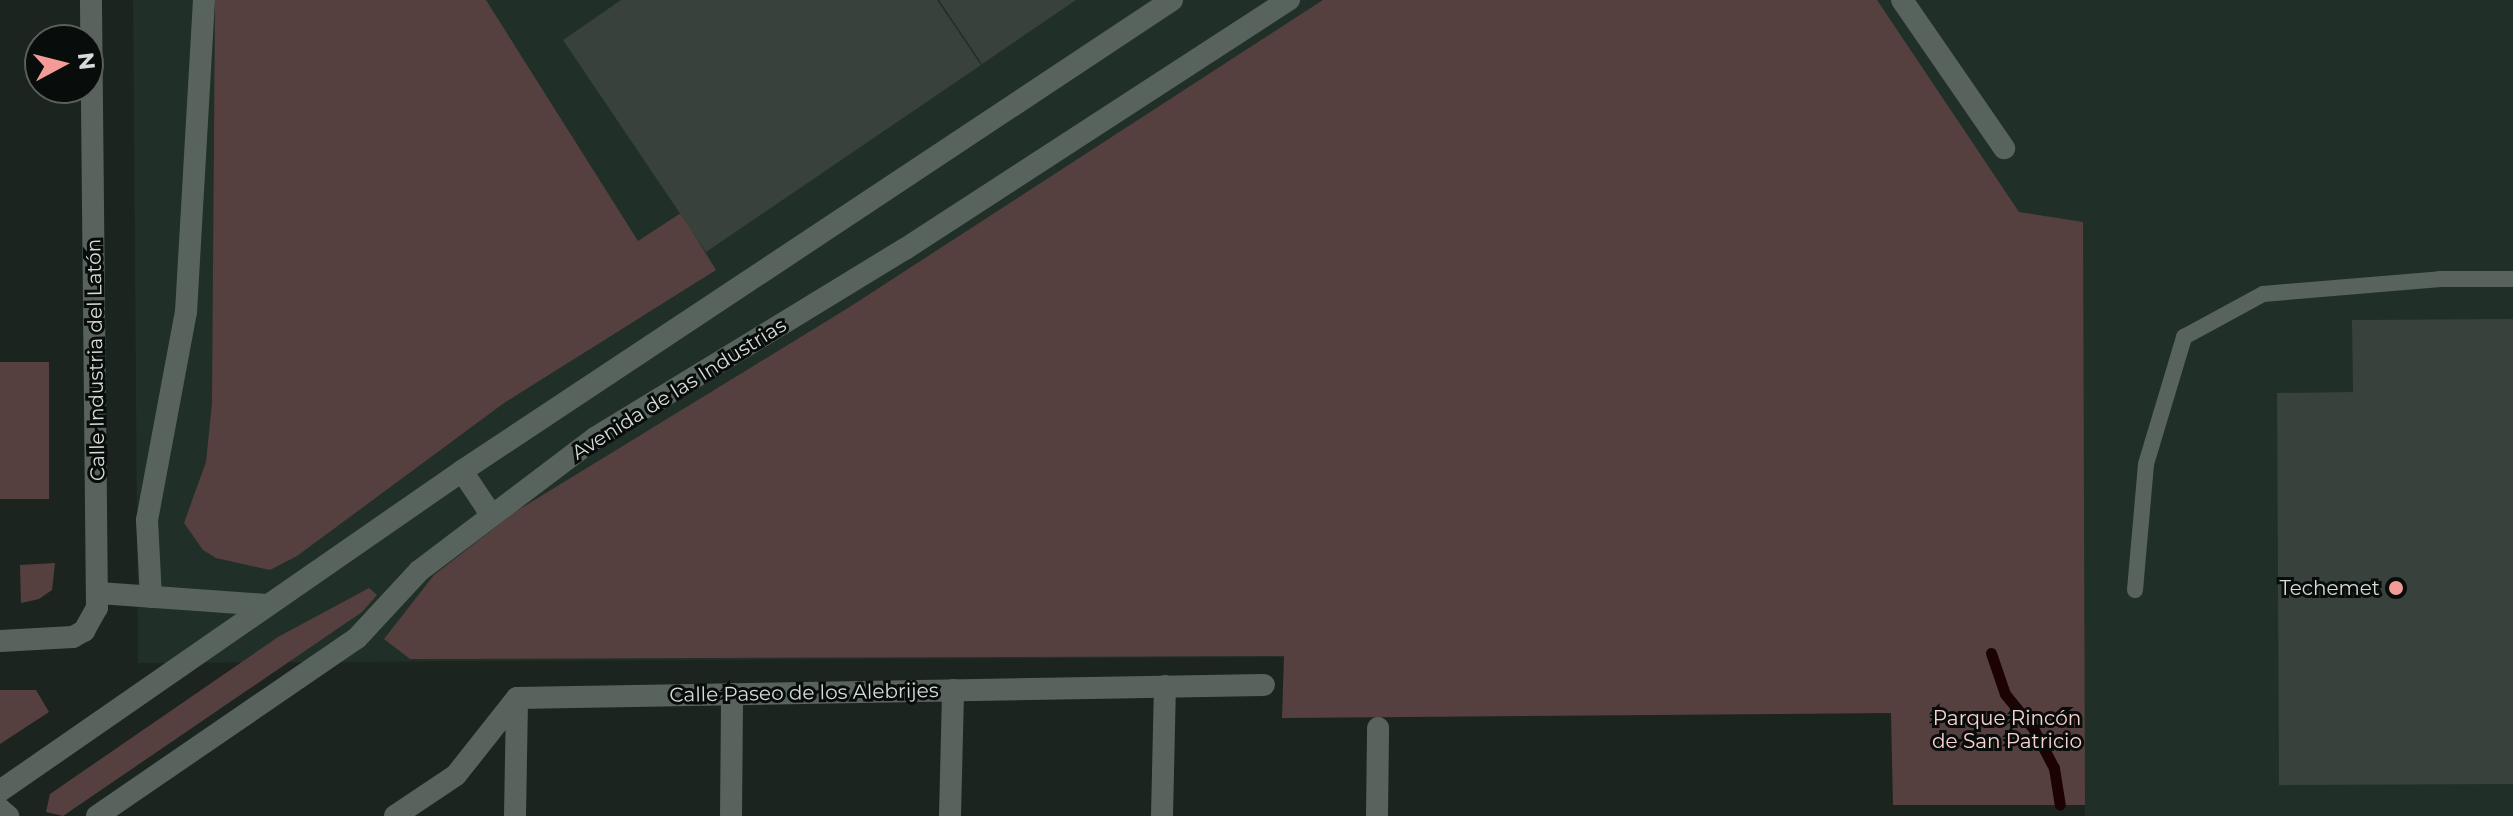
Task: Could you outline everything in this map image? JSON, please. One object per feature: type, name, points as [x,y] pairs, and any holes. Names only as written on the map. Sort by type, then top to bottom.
[{"type":"street","name":"Calle Industria del Latón","points":[[0,641],[73,637],[91,621],[99,593],[91,0]]},
{"type":"street","points":[[151,597],[147,520],[186,312],[204,0]]},
{"type":"street","points":[[0,791],[462,471],[1172,0]]},
{"type":"street","name":"Avenida de las Industrias","points":[[97,816],[357,638],[419,571],[490,513],[595,438],[905,249],[1289,0]]},
{"type":"street","points":[[1902,0],[2004,148]]},
{"type":"street","points":[[462,471],[490,513]]},
{"type":"street","points":[[99,593],[268,605]]},
{"type":"street","name":"Calle Paseo de los Alebrijes","points":[[517,698],[1264,685]]},
{"type":"street","points":[[1162,816],[1165,686]]},
{"type":"street","points":[[950,816],[953,690]]},
{"type":"street","points":[[731,816],[732,694]]},
{"type":"street","points":[[395,816],[456,775],[517,698]]},
{"type":"street","points":[[515,816],[517,698]]},
{"type":"street","points":[[1377,816],[1378,728]]},
{"type":"street","points":[[0,809],[8,816]]},
{"type":"lane","points":[[2135,590],[2146,464],[2184,337],[2263,294],[2513,279]]},
{"type":"shaded area","points":[[133,0],[2513,0],[2513,816],[2085,816],[2082,653],[138,663]]},
{"type":"green space","points":[[215,0],[486,0],[638,241],[681,213],[716,270],[504,403],[297,556],[270,570],[216,558],[203,550],[184,523],[206,462],[212,403]]},
{"type":"green space","name":"Parque Rincón de San Patricio","points":[[1323,0],[1877,0],[2019,212],[2083,222],[2085,805],[1893,805],[1891,713],[1282,718],[1284,656],[410,659],[384,639],[434,575],[515,512],[848,308]]},
{"type":"green space","points":[[0,362],[49,362],[49,499],[0,499]]},
{"type":"green space","points":[[55,563],[52,590],[39,599],[21,603],[20,565]]},
{"type":"green space","points":[[369,588],[377,595],[362,612],[63,816],[46,812],[50,794],[278,637]]},
{"type":"green space","points":[[0,690],[36,690],[49,712],[0,744]]},
{"type":"building","points":[[621,0],[937,0],[981,65],[706,252],[563,40]]},
{"type":"building","points":[[939,0],[1076,0],[982,64]]},
{"type":"building","name":"Techemet","points":[[2513,319],[2513,784],[2279,785],[2277,393],[2353,392],[2352,320]]},
{"type":"waterway","points":[[1991,653],[2005,694],[2033,728],[2054,768],[2060,805]]},
{"type":"place","name":"Techemet","points":[[2396,588]]}]
